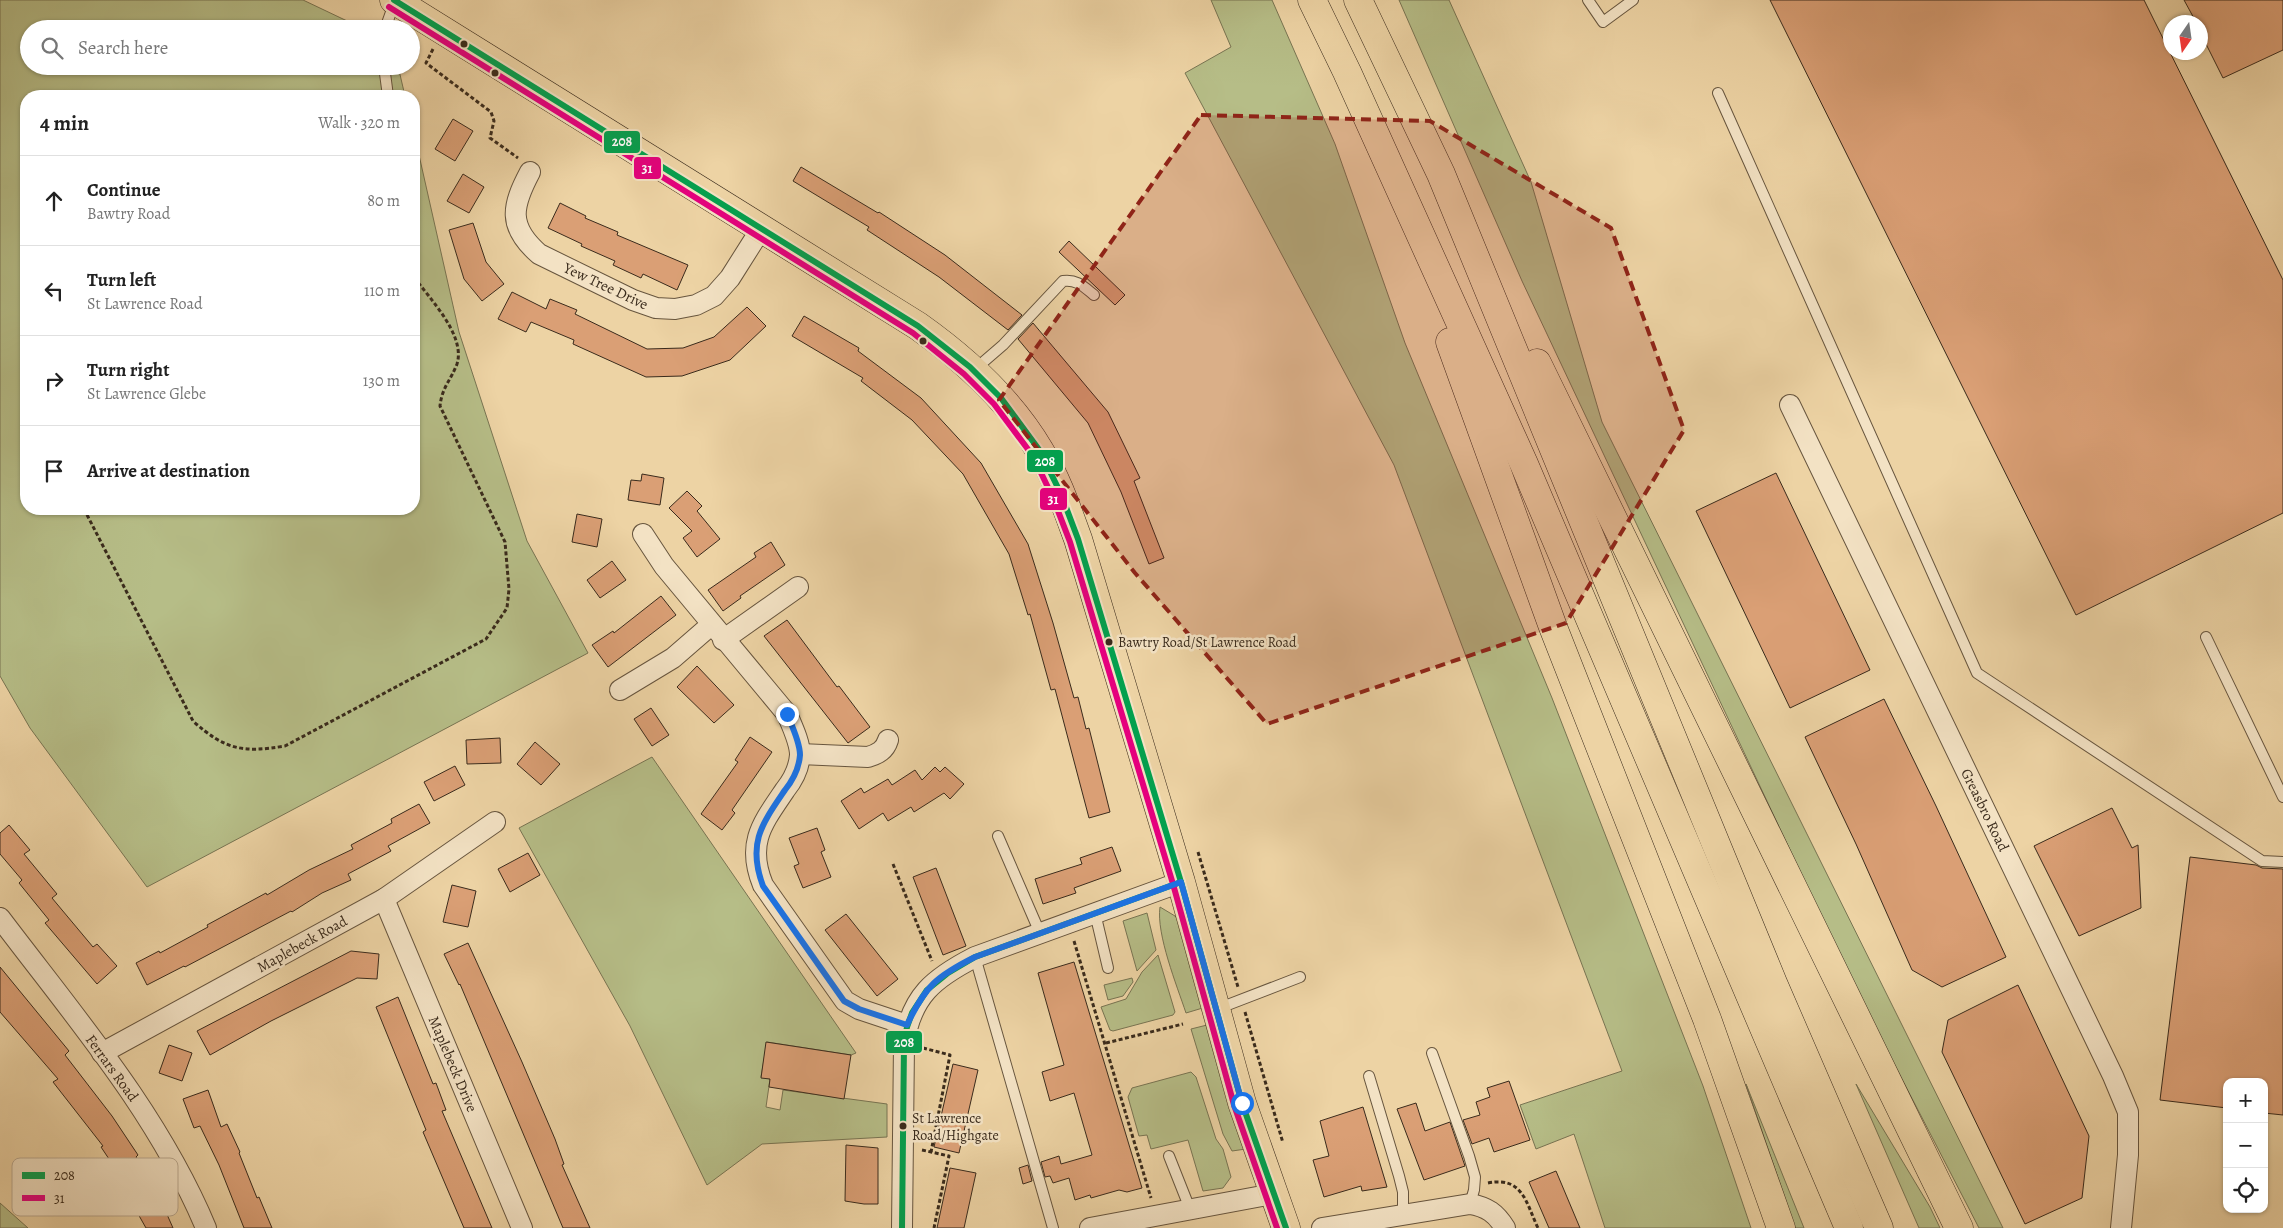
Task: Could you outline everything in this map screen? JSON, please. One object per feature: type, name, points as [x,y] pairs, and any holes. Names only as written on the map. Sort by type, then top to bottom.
[{"type":"main road","points":[[395,0],[918,326],[954,352],[988,383],[1040,451],[1061,492],[1101,610],[1181,882],[1242,1103],[1286,1228]]},
{"type":"main road","points":[[1312,0],[1347,72],[1524,464],[1849,1228]]},
{"type":"main road","points":[[1358,0],[1441,174],[1773,983],[1880,1228]]},
{"type":"main road","points":[[1381,150],[1553,628],[1707,1019],[1781,1228]]},
{"type":"main road","points":[[1456,212],[1522,333],[1959,1228]]},
{"type":"street","name":"Yew Tree Drive","points":[[530,172],[517,196],[516,215],[519,231],[529,246],[547,258],[633,300],[656,308],[675,309],[696,305],[714,296],[730,278],[761,229]]},
{"type":"street","name":"Greasbro Road","points":[[1790,405],[2113,1076],[2128,1112],[2128,1155],[2121,1228]]},
{"type":"street","points":[[643,534],[664,566],[787,714],[800,754],[797,769],[791,782],[761,827],[756,843],[758,872],[763,886],[844,1001],[906,1034]]},
{"type":"street","points":[[620,690],[717,632],[798,587]]},
{"type":"street","points":[[800,754],[868,757],[879,753],[888,740]]},
{"type":"street","name":"Maplebeck Road","points":[[102,1053],[384,899],[495,822]]},
{"type":"street","points":[[902,1228],[906,1034],[918,1002],[930,985],[949,970],[975,957],[1181,882]]},
{"type":"street","name":"Maplebeck Drive","points":[[384,899],[522,1228]]},
{"type":"street","name":"Ferrars Road","points":[[0,918],[102,1053],[172,1158]]},
{"type":"street","name":"Ferrars Road","points":[[178,1169],[193,1197],[206,1228]]},
{"type":"street","points":[[1090,1228],[1274,1194]]},
{"type":"street","points":[[1322,1228],[1402,1215],[1472,1195],[1497,1215],[1505,1228]]},
{"type":"lane","points":[[388,20],[395,0]]},
{"type":"lane","points":[[1588,0],[1603,22],[1633,0]]},
{"type":"lane","points":[[385,75],[387,90]]},
{"type":"lane","points":[[1718,93],[1977,673],[2262,861],[2283,862]]},
{"type":"lane","points":[[974,370],[1003,345],[1063,281],[1071,280],[1078,282],[1094,295]]},
{"type":"lane","points":[[2206,637],[2283,797]]},
{"type":"lane","points":[[998,836],[1040,933]]},
{"type":"lane","points":[[1095,913],[1108,968]]},
{"type":"lane","points":[[975,957],[1054,1228]]},
{"type":"lane","points":[[1216,1009],[1300,977]]},
{"type":"lane","points":[[1432,1053],[1475,1176],[1472,1195]]},
{"type":"lane","points":[[1369,1076],[1400,1176],[1403,1192],[1402,1215]]},
{"type":"lane","points":[[1169,1156],[1190,1209]]},
{"type":"path","points":[[442,30],[426,63],[491,112],[494,121],[490,138],[515,154],[530,172]]},
{"type":"path","points":[[87,515],[193,721],[210,736],[235,748],[260,750],[285,746],[486,639],[507,608],[509,574],[505,542],[440,406],[441,393],[457,364],[458,352],[455,336],[441,312],[420,285]]},
{"type":"path","points":[[894,864],[939,978]]},
{"type":"path","points":[[1070,922],[1157,1215]]},
{"type":"path","points":[[1106,1043],[1183,1024]]},
{"type":"path","points":[[906,1034],[950,1055],[931,1152]]},
{"type":"path","points":[[903,1146],[949,1156],[934,1228]]},
{"type":"path","points":[[1472,1195],[1495,1181],[1510,1183],[1520,1189],[1538,1228]]},
{"type":"highlighted area","points":[[1201,115],[1430,121],[1611,228],[1684,430],[1566,623],[1267,724],[1135,573],[999,400]]},
{"type":"green space","points":[[0,0],[303,0],[345,20],[20,20],[20,75],[400,75],[404,90],[20,90],[20,515],[420,515],[420,160],[459,332],[527,541],[588,653],[147,887],[30,728],[0,676]]},
{"type":"green space","points":[[1211,0],[1272,0],[1335,144],[1405,343],[1552,698],[1703,1086],[1751,1228],[1605,1228],[1574,1134],[1536,1149],[1520,1105],[1622,1071],[1394,465],[1185,73],[1231,47]]},
{"type":"green space","points":[[1399,0],[1449,0],[1531,182],[1602,422],[2003,1228],[1979,1228],[1856,990],[1522,281]]},
{"type":"green space","points":[[652,757],[856,1053],[851,1055],[767,1042],[761,1077],[770,1079],[766,1107],[780,1110],[783,1090],[887,1104],[887,1137],[762,1144],[707,1185],[630,1026],[519,828]]},
{"type":"green space","points":[[1160,907],[1175,916],[1181,923],[1206,1007],[1186,1013],[1164,945],[1161,931]]},
{"type":"green space","points":[[1147,913],[1156,950],[1137,971],[1123,921]]},
{"type":"green space","points":[[1158,955],[1175,1012],[1173,1015],[1113,1031],[1110,1030],[1101,1007],[1126,999],[1142,972]]},
{"type":"green space","points":[[1132,978],[1133,982],[1123,996],[1108,1000],[1104,985]]},
{"type":"green space","points":[[1211,1024],[1246,1149],[1232,1151],[1223,1134],[1191,1029]]},
{"type":"green space","points":[[1191,1072],[1196,1077],[1216,1139],[1223,1149],[1231,1177],[1223,1188],[1203,1191],[1188,1140],[1151,1149],[1147,1135],[1139,1136],[1128,1097],[1132,1088]]},
{"type":"green space","points":[[1746,1084],[1804,1228],[1795,1228]]},
{"type":"green space","points":[[1856,1084],[1930,1207],[1940,1228],[1919,1228]]},
{"type":"green space","points":[[0,1203],[12,1214],[12,1216],[15,1216],[28,1228],[0,1228]]},
{"type":"building","points":[[1770,0],[2144,0],[2163,38],[2163,60],[2174,60],[2283,280],[2283,513],[2076,615]]},
{"type":"building","points":[[2184,0],[2283,0],[2283,50],[2223,78],[2208,48],[2208,15],[2192,15]]},
{"type":"building","points":[[453,119],[473,131],[455,161],[435,149]]},
{"type":"building","points":[[801,167],[879,212],[945,255],[1022,315],[1008,330],[939,277],[867,230],[869,227],[793,181]]},
{"type":"building","points":[[463,174],[484,187],[469,213],[447,201]]},
{"type":"building","points":[[560,203],[586,216],[585,218],[618,232],[617,235],[688,265],[677,290],[643,274],[641,278],[613,265],[615,261],[581,246],[582,244],[548,228]]},
{"type":"building","points":[[473,223],[486,262],[504,284],[482,301],[464,279],[449,230]]},
{"type":"building","points":[[1069,241],[1125,295],[1115,305],[1059,252]]},
{"type":"building","points":[[512,292],[546,309],[550,299],[577,310],[575,314],[647,349],[683,348],[714,337],[747,307],[766,326],[730,360],[682,376],[646,377],[573,344],[574,340],[531,322],[526,332],[498,319]]},
{"type":"building","points":[[804,316],[859,348],[858,351],[921,398],[981,463],[1028,544],[1074,698],[1078,697],[1086,729],[1089,728],[1110,812],[1089,818],[1055,689],[1051,690],[1030,614],[1028,615],[1009,554],[963,474],[912,420],[861,381],[863,378],[792,336]]},
{"type":"building","points":[[1033,323],[1108,412],[1140,478],[1134,481],[1164,558],[1149,564],[1121,492],[1088,423],[1018,339]]},
{"type":"building","points":[[1776,473],[1870,670],[1790,708],[1696,511]]},
{"type":"building","points":[[642,474],[664,478],[660,505],[628,500],[631,480],[641,481]]},
{"type":"building","points":[[687,491],[702,506],[697,511],[720,539],[697,557],[683,538],[692,531],[669,508]]},
{"type":"building","points":[[577,514],[602,519],[597,547],[572,542]]},
{"type":"building","points":[[771,542],[785,565],[740,596],[741,598],[723,611],[708,590],[756,557],[754,553]]},
{"type":"building","points":[[612,561],[626,580],[600,598],[587,580]]},
{"type":"building","points":[[661,596],[676,615],[608,667],[592,645],[613,631],[614,633]]},
{"type":"building","points":[[787,620],[837,687],[839,686],[870,727],[848,743],[764,636]]},
{"type":"building","points":[[697,666],[734,705],[714,723],[677,687]]},
{"type":"building","points":[[1884,699],[2006,957],[1942,987],[1912,970],[1856,844],[1805,737]]},
{"type":"building","points":[[651,708],[669,735],[652,746],[634,719]]},
{"type":"building","points":[[750,737],[772,752],[732,810],[735,813],[722,830],[701,814],[738,762],[735,760]]},
{"type":"building","points":[[500,738],[501,763],[467,764],[466,740]]},
{"type":"building","points":[[535,742],[560,764],[541,785],[517,764]]},
{"type":"building","points":[[455,766],[465,785],[434,801],[424,782]]},
{"type":"building","points":[[935,767],[940,772],[945,767],[964,784],[950,799],[944,793],[914,812],[911,807],[888,821],[883,813],[859,829],[841,801],[861,788],[864,793],[888,779],[892,785],[915,770],[922,780]]},
{"type":"building","points":[[419,804],[430,823],[388,846],[391,851],[348,874],[351,880],[322,893],[292,912],[147,985],[136,963],[159,951],[160,953],[266,893],[267,895],[309,870],[353,849],[351,845],[392,823],[391,819]]},
{"type":"building","points":[[2112,808],[2132,848],[2138,845],[2141,908],[2079,936],[2034,846]]},
{"type":"building","points":[[9,825],[30,850],[24,854],[57,894],[52,898],[93,947],[97,944],[117,966],[97,984],[45,923],[49,920],[19,883],[22,880],[0,854],[0,833]]},
{"type":"building","points":[[817,828],[825,850],[821,852],[831,877],[803,888],[794,866],[799,864],[789,838]]},
{"type":"building","points":[[1112,847],[1121,871],[1074,888],[1076,893],[1043,904],[1035,879],[1082,864],[1080,858]]},
{"type":"building","points":[[528,853],[540,875],[510,892],[498,869]]},
{"type":"building","points":[[2190,857],[2256,865],[2262,868],[2283,869],[2283,1115],[2268,1113],[2268,1078],[2223,1078],[2223,1108],[2160,1100]]},
{"type":"building","points":[[936,868],[966,946],[943,955],[913,877]]},
{"type":"building","points":[[452,885],[476,891],[468,927],[443,922]]},
{"type":"building","points":[[846,914],[898,979],[877,996],[825,930]]},
{"type":"building","points":[[468,943],[555,1139],[564,1164],[562,1165],[590,1228],[563,1228],[460,984],[444,954]]},
{"type":"building","points":[[351,951],[379,954],[377,979],[357,978],[271,1021],[210,1055],[197,1031]]},
{"type":"building","points":[[1074,962],[1142,1188],[1127,1192],[1119,1190],[1091,1198],[1090,1195],[1075,1200],[1069,1178],[1053,1183],[1050,1176],[1045,1177],[1041,1162],[1059,1156],[1061,1164],[1092,1155],[1074,1093],[1050,1101],[1042,1072],[1064,1065],[1038,973]]},
{"type":"building","points":[[0,967],[69,1051],[65,1055],[112,1116],[138,1155],[137,1158],[108,1158],[101,1147],[103,1146],[53,1082],[58,1079],[0,1012]]},
{"type":"building","points":[[2018,985],[2089,1136],[2082,1198],[2025,1224],[1942,1052],[1948,1020]]},
{"type":"building","points":[[398,997],[433,1084],[436,1083],[446,1110],[442,1111],[492,1228],[464,1228],[423,1132],[426,1130],[376,1007]]},
{"type":"building","points":[[766,1042],[851,1055],[844,1099],[769,1087],[770,1079],[761,1078]]},
{"type":"building","points":[[169,1045],[192,1053],[182,1081],[159,1073]]},
{"type":"building","points":[[953,1064],[978,1070],[959,1153],[934,1147]]},
{"type":"building","points":[[1509,1081],[1530,1140],[1494,1152],[1489,1138],[1472,1144],[1463,1120],[1480,1115],[1476,1102],[1490,1097],[1487,1088]]},
{"type":"building","points":[[208,1090],[221,1127],[227,1124],[240,1152],[257,1198],[259,1197],[272,1228],[244,1228],[219,1165],[200,1126],[194,1128],[183,1099]]},
{"type":"building","points":[[1416,1103],[1425,1131],[1450,1122],[1465,1166],[1424,1180],[1397,1109]]},
{"type":"building","points":[[1363,1107],[1387,1187],[1362,1191],[1361,1186],[1324,1197],[1313,1160],[1329,1156],[1320,1121]]},
{"type":"building","points":[[846,1145],[878,1148],[878,1204],[845,1201]]},
{"type":"building","points":[[1028,1165],[1032,1181],[1023,1184],[1019,1168]]},
{"type":"building","points":[[950,1168],[976,1173],[964,1228],[937,1228]]},
{"type":"building","points":[[1556,1171],[1580,1228],[1549,1228],[1529,1182]]},
{"type":"building","points":[[139,1216],[168,1216],[173,1228],[146,1228]]},
{"type":"transit line","name":"208","points":[[394,0],[918,326],[970,367],[1001,398],[1040,451],[1061,494],[1078,539],[1181,882],[1242,1103],[1286,1228]]},
{"type":"transit line","name":"31","points":[[389,7],[410,20]]},
{"type":"transit line","name":"31","points":[[420,26],[913,333],[964,374],[994,404],[1033,456],[1053,498],[1070,542],[1173,884],[1234,1105],[1277,1228]]},
{"type":"transit line","name":"208","points":[[902,1228],[904,1044],[912,1013],[927,990],[948,973],[975,957],[1181,882]]},
{"type":"place","name":"Bawtry Road/St Lawrence Road","points":[[1109,642]]},
{"type":"place","name":"St Lawrence Road/Highgate","points":[[903,1126]]},
{"type":"route","points":[[787,714],[800,754],[797,769],[791,782],[761,827],[756,843],[758,872],[763,886],[844,1001],[859,1009],[907,1025],[918,1002],[930,985],[949,970],[975,957],[1181,882],[1242,1103]]}]
